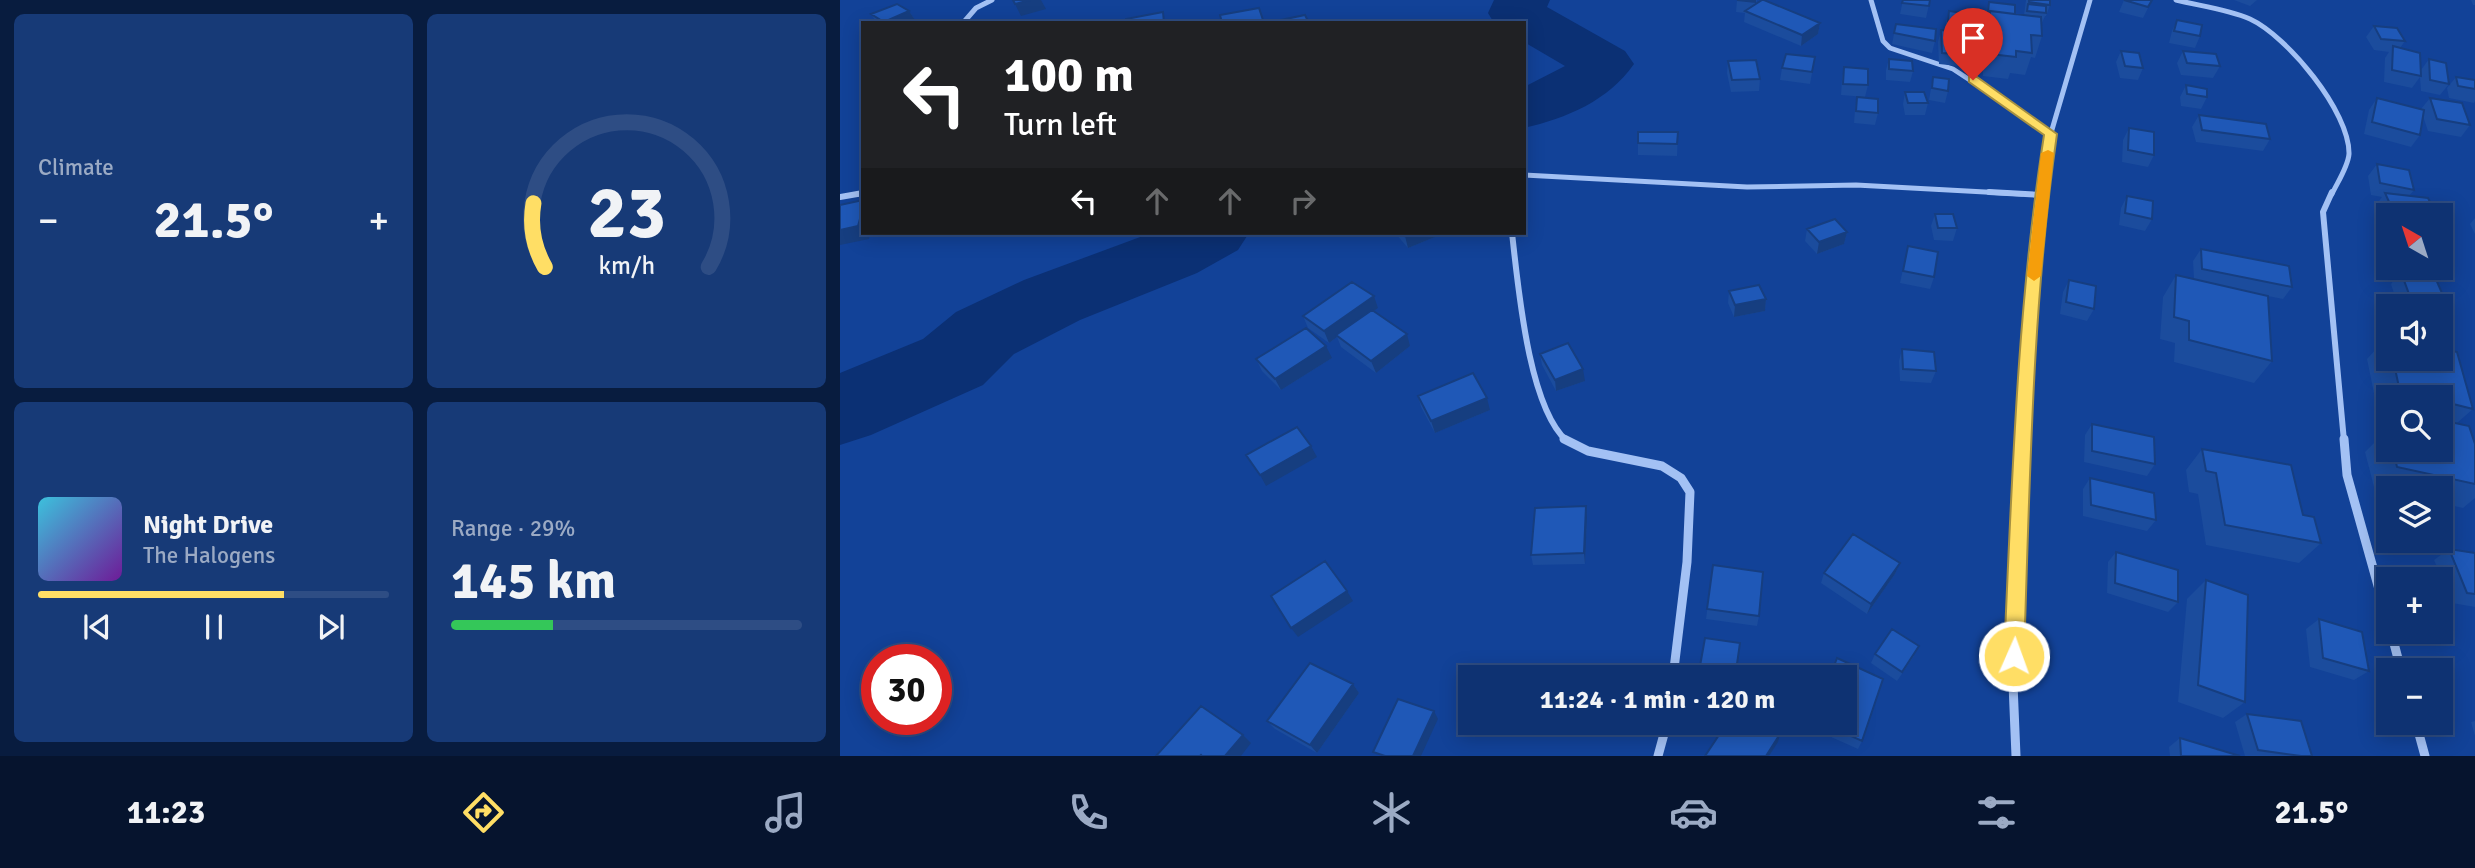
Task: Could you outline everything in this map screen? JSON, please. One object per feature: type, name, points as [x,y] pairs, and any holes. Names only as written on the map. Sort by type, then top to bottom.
[{"type":"street","points":[[965,21],[976,8],[992,0]]},
{"type":"street","points":[[1871,0],[1883,41],[1890,48],[1954,69],[1990,90],[2051,134]]},
{"type":"street","points":[[2016,756],[2013,684],[2025,379],[2041,195],[2051,134],[2090,0]]},
{"type":"street","points":[[2176,0],[2246,18],[2264,27],[2278,38],[2325,92],[2346,129],[2349,157],[2323,212],[2347,475],[2376,579]]},
{"type":"street","points":[[1526,175],[1748,187],[1857,185],[2041,195]]},
{"type":"street","points":[[840,197],[861,193]]},
{"type":"street","points":[[1512,235],[1522,313],[1540,387],[1563,440],[1579,448],[1661,464],[1680,475],[1691,494],[1688,562],[1675,665]]},
{"type":"street","points":[[1658,756],[1664,735]]},
{"type":"street","points":[[2419,735],[2425,756]]},
{"type":"building","points":[[1013,0],[1030,0],[1015,4]]},
{"type":"building","points":[[1762,0],[1820,23],[1802,35],[1745,11]]},
{"type":"building","points":[[1903,0],[1930,0],[1929,6],[1902,3]]},
{"type":"building","points":[[2050,0],[2050,5],[2029,2]]},
{"type":"building","points":[[2124,0],[2152,0],[2148,7]]},
{"type":"building","points":[[1989,2],[2015,5],[2015,14],[1988,12]]},
{"type":"building","points":[[897,4],[909,11],[886,21],[871,14]]},
{"type":"building","points":[[2028,4],[2046,6],[2046,13],[2027,11]]},
{"type":"building","points":[[1259,8],[1263,20],[1222,21],[1220,15]]},
{"type":"building","points":[[1949,11],[1978,15],[1978,24],[1948,21]]},
{"type":"building","points":[[1990,11],[2041,17],[2042,36],[2031,35],[2032,53],[2016,51],[2016,57],[1990,54]]},
{"type":"building","points":[[1163,12],[1164,21],[1126,21]]},
{"type":"building","points":[[1305,15],[1308,21],[1276,21]]},
{"type":"building","points":[[2177,20],[2202,25],[2200,36],[2174,31]]},
{"type":"building","points":[[1896,24],[1936,29],[1935,41],[1894,33]]},
{"type":"building","points":[[2374,26],[2397,28],[2405,41],[2381,39]]},
{"type":"building","points":[[1941,30],[1968,33],[1970,55],[1942,53]]},
{"type":"building","points":[[2393,46],[2420,53],[2421,76],[2392,70]]},
{"type":"building","points":[[2121,51],[2139,53],[2143,68],[2125,66]]},
{"type":"building","points":[[2183,51],[2216,54],[2220,66],[2187,63]]},
{"type":"building","points":[[1786,54],[1815,57],[1812,72],[1782,68]]},
{"type":"building","points":[[1889,59],[1912,61],[1913,71],[1889,69]]},
{"type":"building","points":[[2429,59],[2446,63],[2449,84],[2430,80]]},
{"type":"building","points":[[1756,60],[1760,79],[1732,80],[1728,61]]},
{"type":"building","points":[[1844,67],[1868,69],[1868,85],[1843,84]]},
{"type":"building","points":[[1933,77],[1949,79],[1948,91],[1932,88]]},
{"type":"building","points":[[2456,77],[2475,80],[2475,89],[2458,86]]},
{"type":"building","points":[[2186,85],[2207,89],[2207,97],[2187,94]]},
{"type":"building","points":[[1905,92],[1924,92],[1928,103],[1908,103]]},
{"type":"building","points":[[1857,97],[1878,99],[1878,113],[1856,111]]},
{"type":"building","points":[[2377,98],[2424,110],[2420,135],[2372,122]]},
{"type":"building","points":[[2430,98],[2462,103],[2470,125],[2437,119]]},
{"type":"building","points":[[2199,115],[2266,124],[2270,139],[2202,130]]},
{"type":"building","points":[[2129,128],[2154,132],[2154,155],[2128,150]]},
{"type":"building","points":[[1638,132],[1678,132],[1677,144],[1638,143]]},
{"type":"building","points":[[2377,164],[2409,170],[2414,190],[2380,183]]},
{"type":"building","points":[[2385,193],[2428,198],[2431,203],[2390,203]]},
{"type":"building","points":[[2127,196],[2153,201],[2152,219],[2125,213]]},
{"type":"building","points":[[861,200],[858,226],[840,230],[840,205]]},
{"type":"building","points":[[1935,214],[1953,214],[1957,228],[1938,228]]},
{"type":"building","points":[[1835,219],[1847,232],[1819,242],[1807,229]]},
{"type":"building","points":[[1908,246],[1938,252],[1934,277],[1903,271]]},
{"type":"building","points":[[2201,249],[2289,266],[2292,287],[2202,269]]},
{"type":"building","points":[[2176,275],[2268,296],[2272,361],[2189,340],[2189,321],[2174,317]]},
{"type":"building","points":[[2069,280],[2096,286],[2094,309],[2066,302]]},
{"type":"building","points":[[2404,280],[2436,280],[2442,294],[2409,294]]},
{"type":"building","points":[[1352,282],[1374,296],[1324,331],[1303,316]]},
{"type":"building","points":[[1759,285],[1766,299],[1735,305],[1729,291]]},
{"type":"building","points":[[1372,310],[1407,334],[1371,361],[1336,335]]},
{"type":"building","points":[[1306,328],[1326,346],[1275,379],[1256,359]]},
{"type":"building","points":[[1568,343],[1583,369],[1555,380],[1540,354]]},
{"type":"building","points":[[1902,349],[1934,352],[1936,371],[1903,369]]},
{"type":"building","points":[[2453,351],[2457,352],[2473,409],[2453,404],[2453,385],[2399,385],[2396,371],[2453,371]]},
{"type":"building","points":[[1473,373],[1487,398],[1431,421],[1418,396]]},
{"type":"building","points":[[2453,423],[2469,426],[2475,444],[2475,484],[2453,479],[2453,476],[2438,476],[2397,467],[2396,462],[2453,462]]},
{"type":"building","points":[[2092,424],[2154,437],[2155,464],[2092,451]]},
{"type":"building","points":[[1297,427],[1311,446],[1260,475],[1246,455]]},
{"type":"building","points":[[2202,449],[2291,465],[2303,515],[2314,517],[2321,543],[2225,525],[2216,473],[2206,471]]},
{"type":"building","points":[[2090,478],[2154,493],[2156,520],[2091,505]]},
{"type":"building","points":[[1586,506],[1584,553],[1531,555],[1535,508]]},
{"type":"building","points":[[1853,534],[1900,563],[1871,604],[1824,573]]},
{"type":"building","points":[[2453,550],[2475,553],[2475,594],[2467,593],[2451,553]]},
{"type":"building","points":[[2116,552],[2178,570],[2178,602],[2115,583]]},
{"type":"building","points":[[1325,561],[1347,591],[1291,628],[1271,596]]},
{"type":"building","points":[[1713,565],[1763,572],[1759,616],[1707,609]]},
{"type":"building","points":[[2206,580],[2248,595],[2245,702],[2198,685]]},
{"type":"building","points":[[2319,619],[2362,632],[2369,671],[2323,658]]},
{"type":"building","points":[[1892,629],[1919,646],[1902,672],[1875,654]]},
{"type":"building","points":[[1705,638],[1740,643],[1737,665],[1700,665]]},
{"type":"building","points":[[1837,658],[1852,665],[1834,665]]},
{"type":"building","points":[[1310,663],[1353,684],[1310,745],[1267,721]]},
{"type":"building","points":[[1857,667],[1883,679],[1862,741],[1849,735],[1857,735]]},
{"type":"building","points":[[1398,699],[1434,711],[1413,756],[1385,756],[1373,752]]},
{"type":"building","points":[[1201,706],[1243,735],[1225,756],[1156,756]]},
{"type":"building","points":[[2247,714],[2301,721],[2312,756],[2258,750]]},
{"type":"building","points":[[1719,735],[1779,735],[1766,756],[1705,756]]},
{"type":"building","points":[[2180,738],[2240,756],[2181,756]]},
{"type":"waterway","points":[[1522,0],[1516,13],[1604,64],[1577,86],[1526,108]]},
{"type":"waterway","points":[[840,410],[953,362],[985,333],[1052,300],[1170,255],[1208,235]]},
{"type":"slow traffic","points":[[2034,276],[2041,195],[2048,153]]},
{"type":"route","points":[[1973,80],[2051,134],[2041,195],[2025,379],[2014,656]]}]
